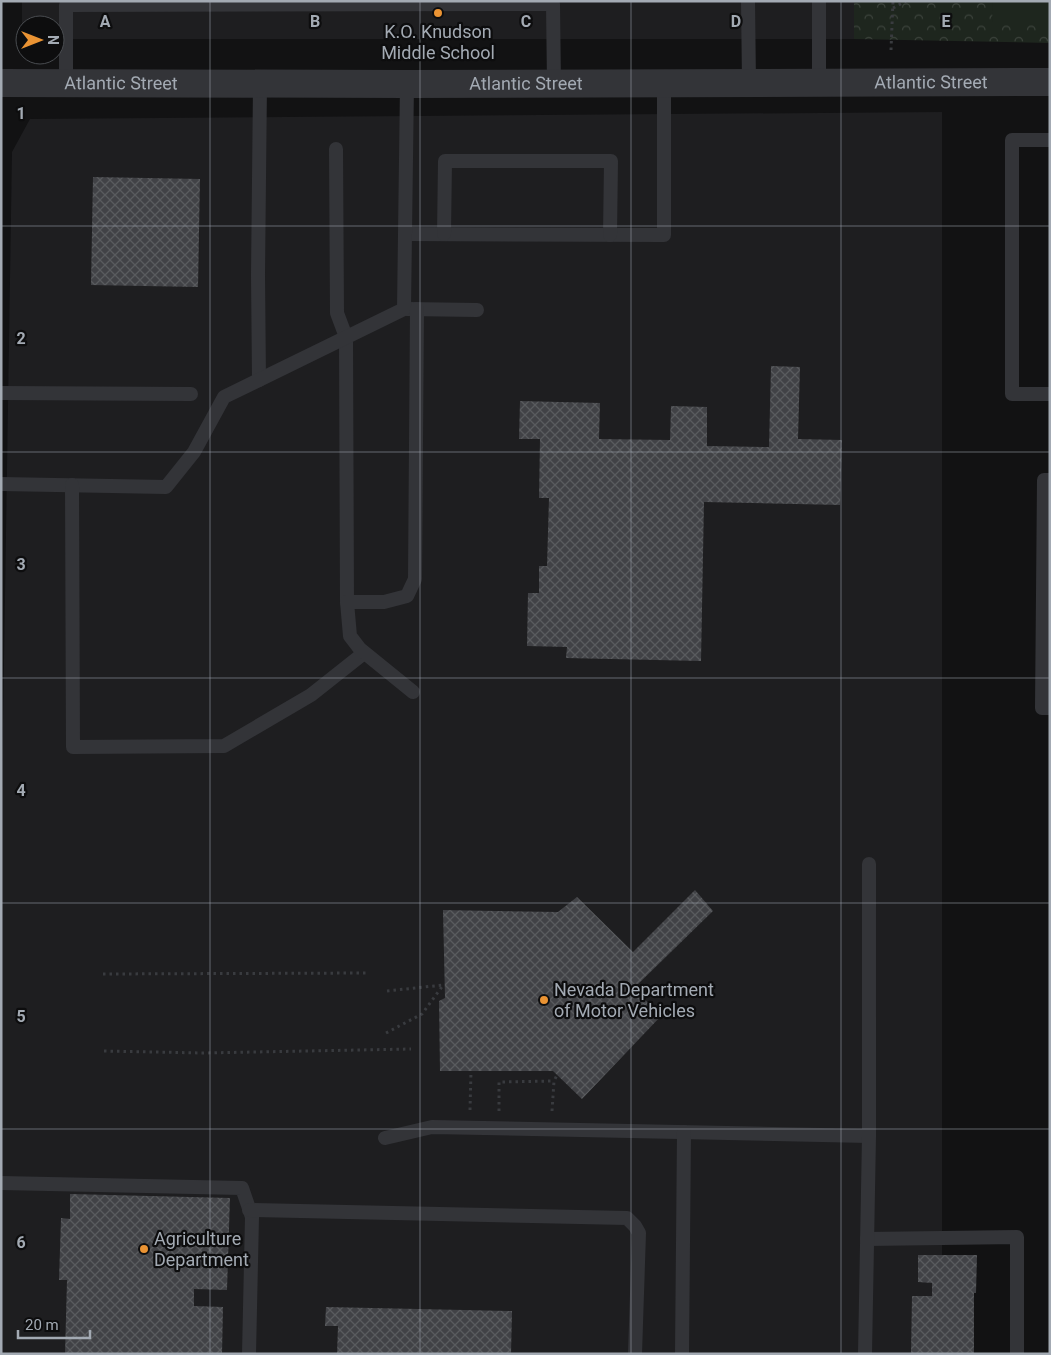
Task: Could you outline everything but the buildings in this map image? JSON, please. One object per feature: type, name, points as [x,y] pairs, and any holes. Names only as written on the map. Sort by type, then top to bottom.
[{"type":"street","name":"Atlantic Street","points":[[1,83],[664,84],[1050,82]]},
{"type":"lane","points":[[748,1],[749,83]]},
{"type":"lane","points":[[819,1],[819,83]]},
{"type":"lane","points":[[66,83],[64,3],[553,4],[554,84]]},
{"type":"lane","points":[[259,380],[260,84]]},
{"type":"lane","points":[[347,602],[384,602],[407,596],[415,579],[410,309],[405,234],[407,84]]},
{"type":"lane","points":[[405,234],[664,235],[664,84]]},
{"type":"lane","points":[[1050,140],[1012,140],[1012,394],[1050,394]]},
{"type":"lane","points":[[336,149],[337,313],[346,337],[347,602],[350,636],[364,653],[413,692]]},
{"type":"lane","points":[[444,234],[444,161],[611,161],[610,235]]},
{"type":"lane","points":[[1,484],[166,487],[194,452],[224,397],[346,337],[410,309],[477,310]]},
{"type":"lane","points":[[1,393],[191,394]]},
{"type":"lane","points":[[1050,480],[1044,480],[1042,698],[1042,708],[1050,708]]},
{"type":"lane","points":[[72,485],[73,746],[224,746],[311,695],[364,653]]},
{"type":"lane","points":[[865,1354],[869,1136],[869,864]]},
{"type":"lane","points":[[384,1138],[432,1127],[869,1136]]},
{"type":"lane","points":[[682,1354],[684,1132]]},
{"type":"lane","points":[[1,1183],[242,1188],[252,1218],[249,1354]]},
{"type":"lane","points":[[249,1210],[627,1218],[639,1233],[635,1354]]},
{"type":"lane","points":[[867,1239],[1017,1237],[1017,1354]]},
{"type":"path","points":[[891,50],[893,1]]},
{"type":"path","points":[[893,8],[906,1]]},
{"type":"path","points":[[103,974],[368,973]]},
{"type":"path","points":[[386,991],[444,984],[422,1014],[386,1033]]},
{"type":"path","points":[[104,1051],[203,1053],[411,1049]]},
{"type":"path","points":[[469,1128],[471,1071]]},
{"type":"path","points":[[551,1130],[554,1081],[557,1075]]},
{"type":"path","points":[[499,1128],[499,1082],[554,1081]]},
{"type":"shaded area","name":"K.O. Knudson Middle School","points":[[22,1],[854,1],[854,39],[65,39],[65,15],[22,15]]},
{"type":"shaded area","points":[[942,112],[942,1354],[1,1354],[1,852],[12,152],[30,119]]},
{"type":"green space","points":[[854,1],[1050,1],[1050,43],[854,39]]},
{"type":"green space","points":[[993,1],[1050,1],[1050,22],[992,22]]},
{"type":"place","name":"K.O. Knudson Middle School","points":[[438,13]]},
{"type":"place","name":"Nevada Department of Motor Vehicles","points":[[544,1000]]},
{"type":"place","name":"Agriculture Department","points":[[144,1249]]}]
